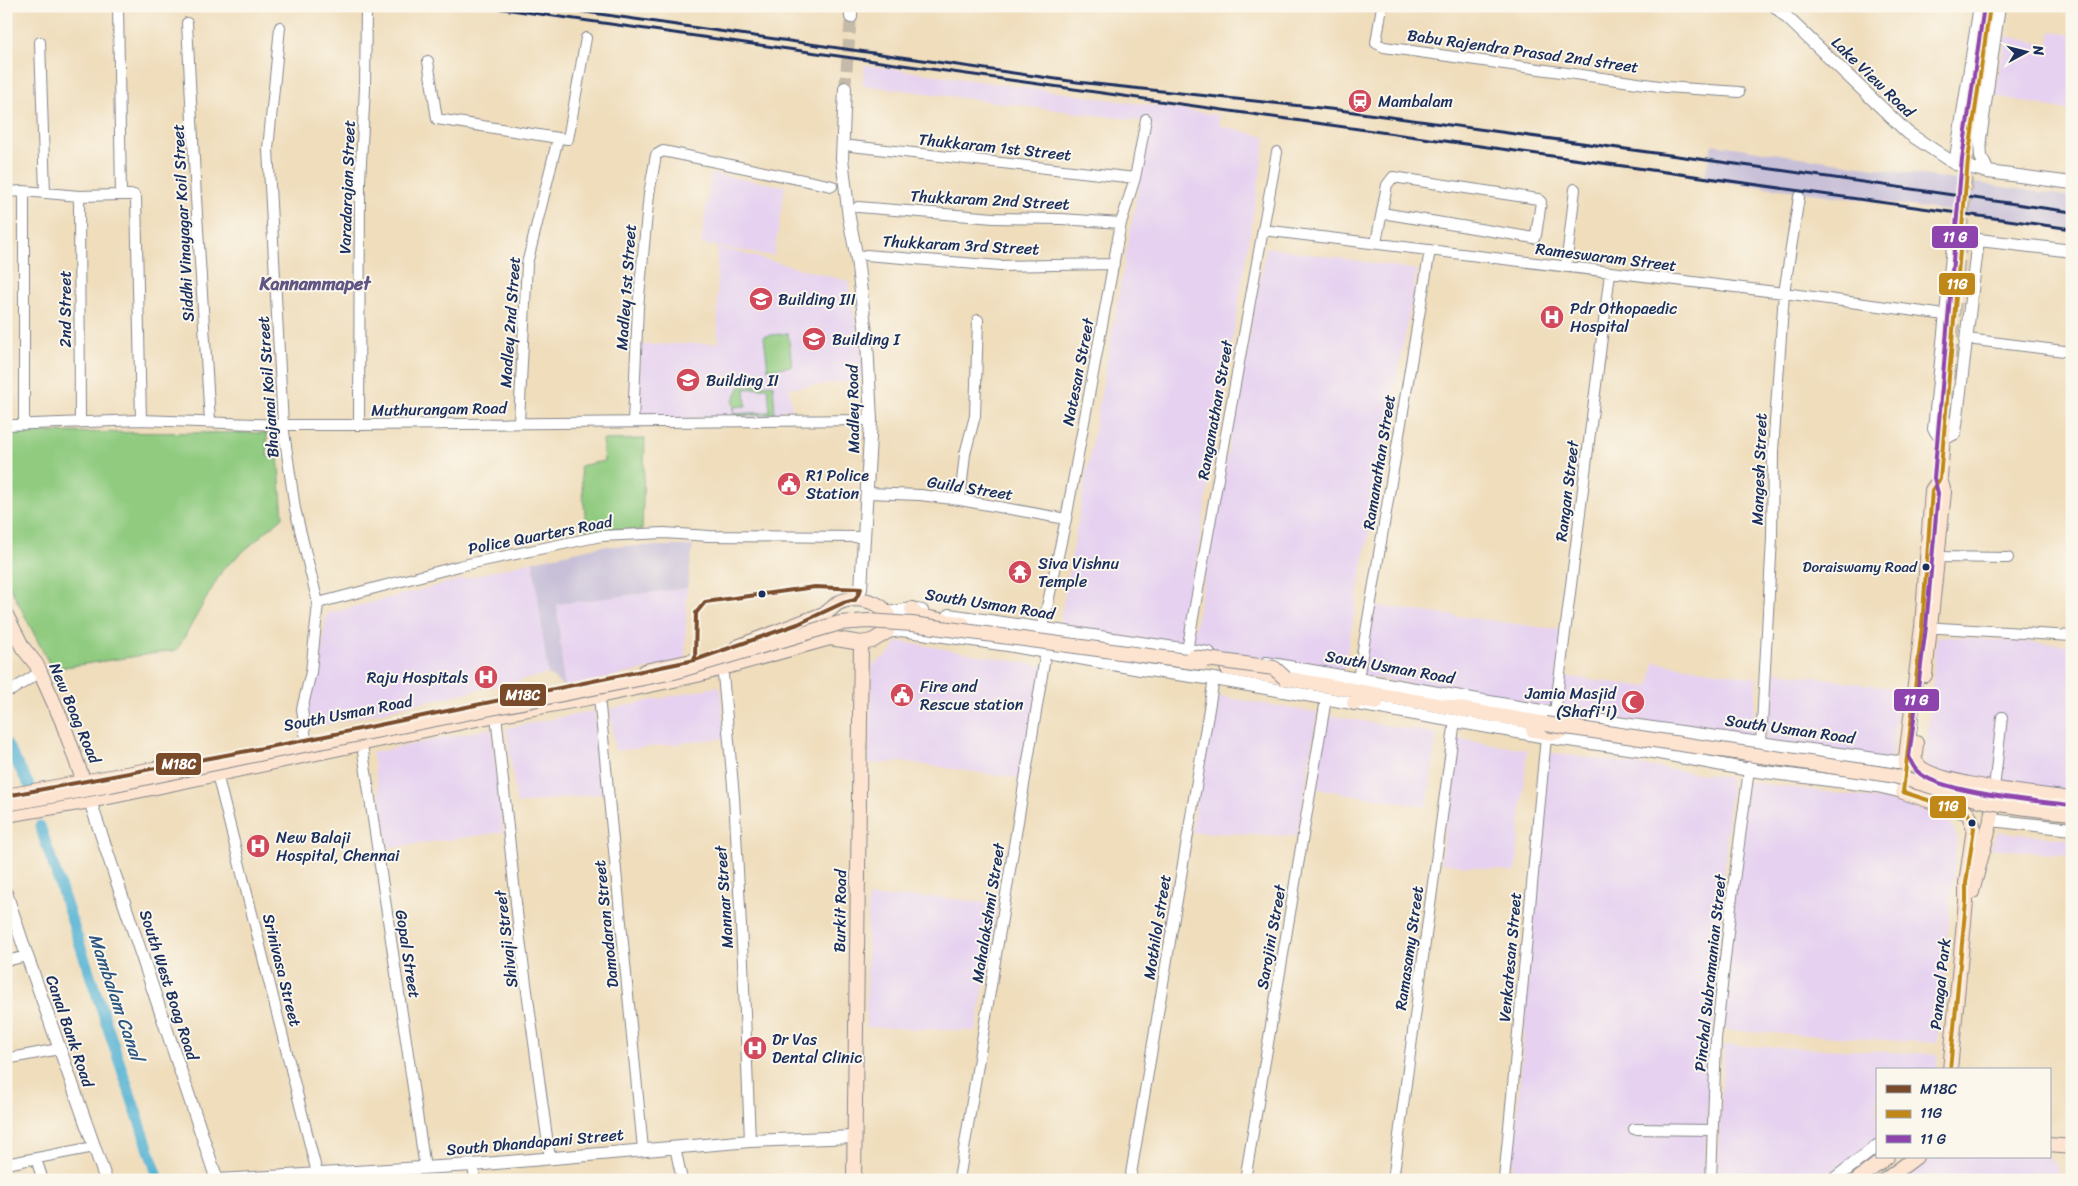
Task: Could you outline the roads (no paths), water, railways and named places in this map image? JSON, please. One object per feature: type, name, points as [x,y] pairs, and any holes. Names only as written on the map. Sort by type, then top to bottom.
[{"type":"main road","points":[[1903,792],[1906,757],[1938,557],[1944,492],[1940,479],[1944,421]]},
{"type":"main road","points":[[1940,479],[1932,490],[1927,627],[1915,757],[1917,764],[1938,775],[1964,784],[2072,799]]},
{"type":"main road","name":"South Usman Road","points":[[6,796],[306,740],[695,660],[752,642],[826,613],[838,603],[855,600]]},
{"type":"main road","points":[[855,600],[868,601],[888,613],[890,623],[887,632]]},
{"type":"main road","points":[[912,609],[917,616],[964,624],[1274,668],[1285,678]]},
{"type":"main road","points":[[826,613],[830,638]]},
{"type":"main road","name":"New Boag Road","points":[[6,615],[22,648],[36,664],[40,672],[62,721],[85,782],[90,801]]},
{"type":"main road","name":"South Usman Road","points":[[6,804],[111,785],[674,672],[840,623],[868,621],[912,624],[1172,660],[1285,678],[1549,725],[1890,776],[1924,783],[1968,797],[2013,807],[2072,813]]},
{"type":"main road","name":"South Usman Road","points":[[6,815],[90,801],[496,715],[697,675],[830,638],[861,643],[872,640],[887,632]]},
{"type":"main road","name":"Burkit Road","points":[[854,1180],[861,643]]},
{"type":"main road","points":[[1354,703],[1361,700],[1554,734],[1571,728]]},
{"type":"main road","name":"Panagal Park","points":[[1966,901],[1974,887],[1991,820],[1994,789]]},
{"type":"main road","name":"Panagal Park","points":[[1903,792],[1968,813],[1974,828],[1966,883],[1966,901],[1947,1066]]},
{"type":"main road","points":[[2050,1145],[2072,1147]]},
{"type":"main road","points":[[1857,1180],[1885,1158]]},
{"type":"main road","points":[[1885,1180],[1915,1158]]},
{"type":"street","points":[[118,6],[121,195]]},
{"type":"street","name":"Babu Rajendra Prasad 2nd street","points":[[1382,6],[1376,43],[1384,46],[1666,87],[1739,92]]},
{"type":"street","name":"Lake View Road","points":[[1775,6],[1908,133],[1955,164],[1988,172],[2072,183]]},
{"type":"street","points":[[1955,164],[1980,6]]},
{"type":"street","points":[[1988,172],[1981,157],[1980,139],[1999,6]]},
{"type":"street","name":"Varadarajan Street","points":[[359,425],[360,181],[365,88],[366,11]]},
{"type":"street","name":"Siddhi Vinayagar Koil Street","points":[[187,23],[210,421]]},
{"type":"street","name":"Bhajanai Koil Street","points":[[280,27],[268,149],[283,425],[295,509],[318,603],[311,672],[302,709],[306,740]]},
{"type":"street","points":[[428,61],[437,119],[568,139],[586,38]]},
{"type":"street","points":[[40,42],[45,193]]},
{"type":"street","name":"Madley Road","points":[[845,88],[842,158],[848,218],[857,259],[868,342],[872,420],[861,589],[855,600]]},
{"type":"street","name":"Natesan Street","points":[[1042,630],[1066,519],[1121,223],[1135,178],[1146,119]]},
{"type":"street","name":"Madley 2nd Street","points":[[519,422],[527,264],[558,138]]},
{"type":"street","name":"Thukkaram 1st Street","points":[[851,146],[1135,178]]},
{"type":"street","name":"Madley 1st Street","points":[[634,422],[638,307],[649,194],[656,155],[663,151],[832,186]]},
{"type":"street","name":"Ranganathan Street","points":[[1183,674],[1277,152]]},
{"type":"street","points":[[1376,243],[1388,181],[1396,176],[1538,199],[1541,202],[1534,238],[1382,213]]},
{"type":"street","points":[[1566,267],[1575,189]]},
{"type":"street","points":[[6,192],[24,191],[79,196],[134,195],[136,198],[141,420]]},
{"type":"street","points":[[24,191],[24,424]]},
{"type":"street","name":"2nd Street","points":[[79,196],[80,423]]},
{"type":"street","name":"Mangesh Street","points":[[1761,743],[1772,538],[1772,452],[1784,293],[1799,198]]},
{"type":"street","name":"Thukkaram 2nd Street","points":[[858,207],[994,218],[1061,219],[1121,223]]},
{"type":"street","name":"Rameswaram Street","points":[[1263,230],[1784,293],[1945,315]]},
{"type":"street","points":[[1978,240],[1954,433],[1942,440],[1934,429],[1954,237],[2072,251]]},
{"type":"street","name":"Ramanathan Street","points":[[1358,679],[1430,250]]},
{"type":"street","name":"Thukkaram 3rd Street","points":[[866,254],[1000,266],[1114,264]]},
{"type":"street","name":"Rangan Street","points":[[1549,725],[1610,273]]},
{"type":"street","points":[[960,500],[965,454],[975,416],[978,320]]},
{"type":"street","points":[[1966,339],[2072,352]]},
{"type":"street","name":"Muthurangam Road","points":[[6,425],[141,420],[283,425],[359,425],[872,420]]},
{"type":"street","name":"Guild Street","points":[[868,493],[920,495],[960,500],[1066,519]]},
{"type":"street","name":"Police Quarters Road","points":[[318,603],[459,566],[601,536],[664,532],[709,536],[863,537]]},
{"type":"street","points":[[1938,557],[2008,558]]},
{"type":"street","name":"South Usman Road","points":[[888,613],[912,609],[1042,630],[1187,649],[1358,679],[1549,725],[1643,750],[1749,770],[1877,786],[1903,792]]},
{"type":"street","points":[[1927,627],[2072,636]]},
{"type":"street","name":"South Usman Road","points":[[887,632],[901,630],[1046,651],[1140,669],[1214,679],[1455,720],[1549,725],[1761,743],[1897,762],[1906,757]]},
{"type":"street","name":"Mahalakshmi Street","points":[[959,1180],[1046,651]]},
{"type":"street","name":"Mannar Street","points":[[720,652],[734,797],[750,1141]]},
{"type":"street","points":[[6,688],[12,690],[40,672]]},
{"type":"street","name":"Mothilol street","points":[[1130,1180],[1214,679]]},
{"type":"street","name":"Damodaran Street","points":[[599,696],[643,1149]]},
{"type":"street","name":"Sarojini Street","points":[[1245,1180],[1326,699]]},
{"type":"street","name":"Shivaji Street","points":[[496,715],[520,940],[550,1158]]},
{"type":"street","points":[[1994,789],[2002,717]]},
{"type":"street","name":"Ramasamy Street","points":[[1393,1180],[1455,720]]},
{"type":"street","name":"Venkatesan Street","points":[[1504,1180],[1549,725]]},
{"type":"street","name":"Pinchal Subramanian Street","points":[[1711,1180],[1716,1039],[1733,888],[1749,770],[1761,743]]},
{"type":"street","name":"Gopal Street","points":[[362,744],[425,1168]]},
{"type":"street","name":"Srinivasa Street","points":[[218,774],[317,1173]]},
{"type":"street","name":"South West Boag Road","points":[[90,801],[217,1180]]},
{"type":"street","points":[[1991,820],[2072,829]]},
{"type":"street","name":"Canal Bank Road","points":[[6,893],[26,956],[106,1180]]},
{"type":"street","points":[[6,960],[26,956]]},
{"type":"street","points":[[6,1059],[59,1049]]},
{"type":"street","points":[[1634,1129],[1713,1130]]},
{"type":"street","name":"South Dhandapani Street","points":[[217,1180],[473,1165],[750,1141],[854,1137]]},
{"type":"street","points":[[6,1164],[94,1147]]},
{"type":"street","points":[[675,1147],[682,1180]]},
{"type":"street","points":[[1833,1180],[1876,1147]]},
{"type":"street","points":[[36,1159],[43,1180]]},
{"type":"street","points":[[473,1165],[475,1180]]},
{"type":"waterway","name":"Mambalam Canal","points":[[6,743],[29,785]]},
{"type":"waterway","name":"Mambalam Canal","points":[[40,826],[159,1180]]},
{"type":"tunnel","points":[[1944,421],[1968,160],[1990,6]]},
{"type":"tunnel","points":[[845,88],[851,17]]},
{"type":"railway","points":[[482,6],[2072,229]]},
{"type":"railway","points":[[543,6],[1077,82],[1339,110],[2072,212]]},
{"type":"place","name":"Mambalam","points":[[1360,101]]},
{"type":"place","name":"Building III","points":[[761,299]]},
{"type":"place","name":"Pdr Othopaedic Hospital","points":[[1552,317]]},
{"type":"place","name":"Building I","points":[[814,339]]},
{"type":"place","name":"Building II","points":[[688,380]]},
{"type":"place","name":"R1 Police Station","points":[[789,484]]},
{"type":"place","name":"Doraiswamy Road","points":[[1926,567]]},
{"type":"place","name":"Siva Vishnu Temple","points":[[1020,572]]},
{"type":"place","name":"Raju Hospitals","points":[[486,677]]},
{"type":"place","name":"Fire and Rescue station","points":[[902,695]]},
{"type":"place","name":"Jamia Masjid (Shafi'i)","points":[[1633,702]]},
{"type":"place","name":"New Balaji Hospital, Chennai","points":[[258,846]]},
{"type":"place","name":"Dr Vas Dental Clinic","points":[[755,1048]]},
{"type":"district","name":"Kannammapet","points":[[315,284]]}]
